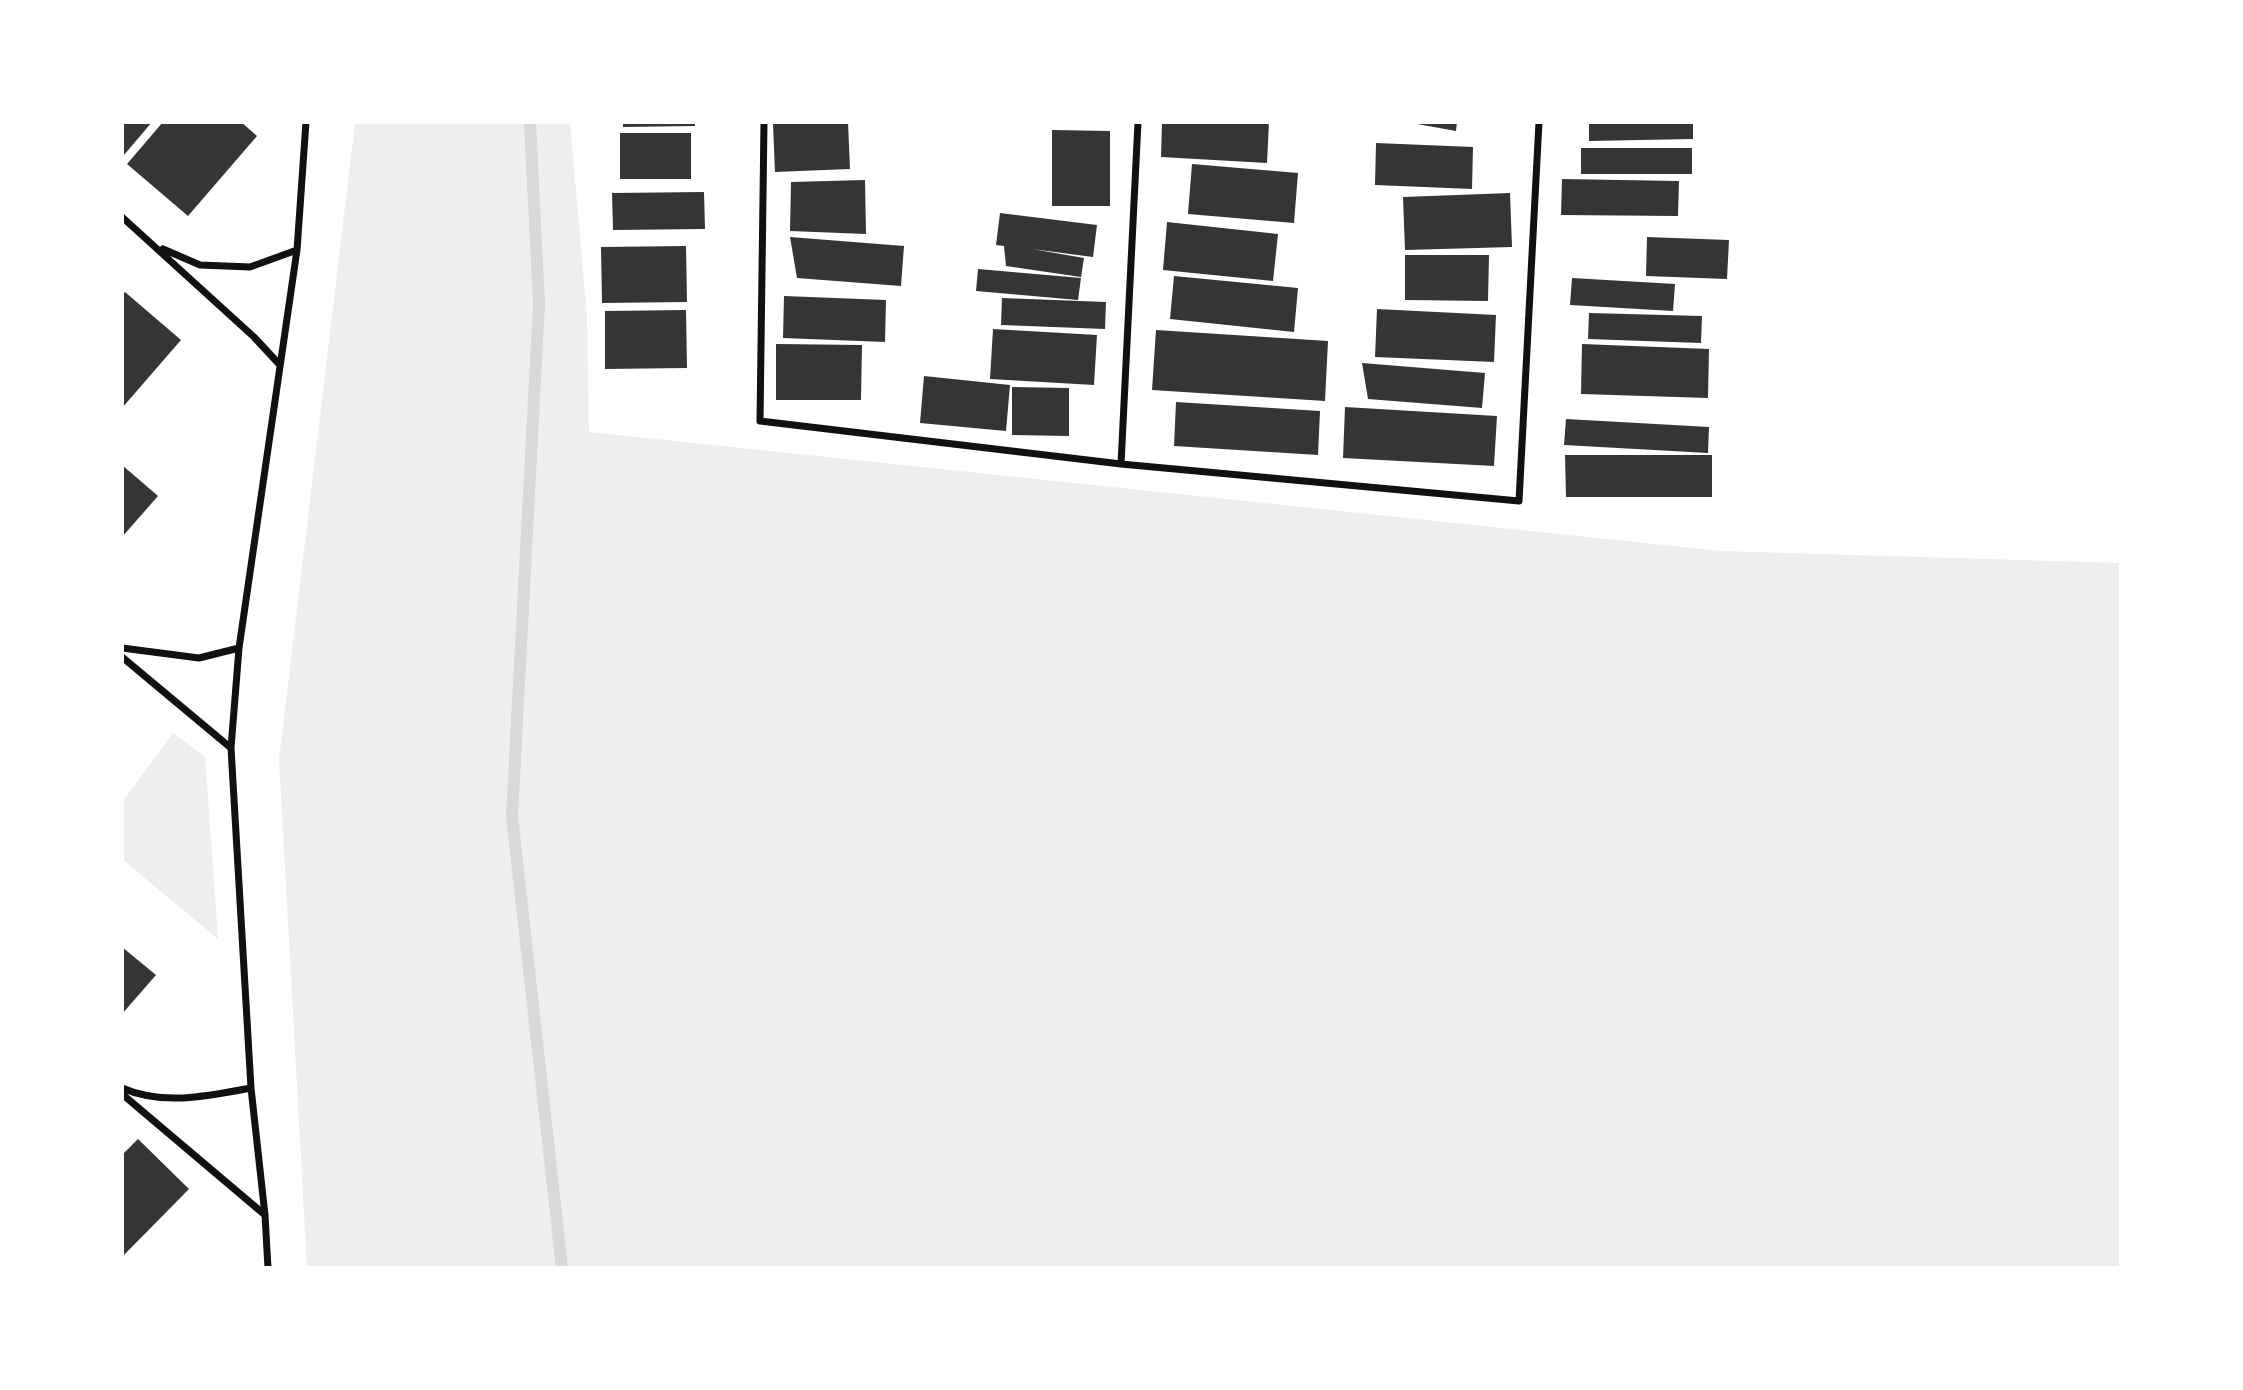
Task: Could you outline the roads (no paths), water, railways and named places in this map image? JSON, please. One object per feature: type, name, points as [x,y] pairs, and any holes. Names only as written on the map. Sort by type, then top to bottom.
[{"type":"street","points":[[268,1268],[251,1088],[231,748],[239,648],[297,250],[306,122]]},
{"type":"street","points":[[764,122],[760,421],[1121,464],[1519,501],[1539,122]]},
{"type":"street","points":[[1121,464],[1138,122]]},
{"type":"street","points":[[122,217],[254,337],[279,364]]},
{"type":"street","points":[[156,246],[200,265],[250,267],[297,250]]},
{"type":"street","points":[[122,648],[199,658],[239,648]]},
{"type":"street","points":[[122,657],[231,748]]},
{"type":"street","points":[[122,1088],[136,1094],[192,1099],[251,1088]]},
{"type":"street","points":[[122,1094],[265,1215]]},
{"type":"waterway","points":[[530,122],[539,304],[512,816],[562,1268]]}]
